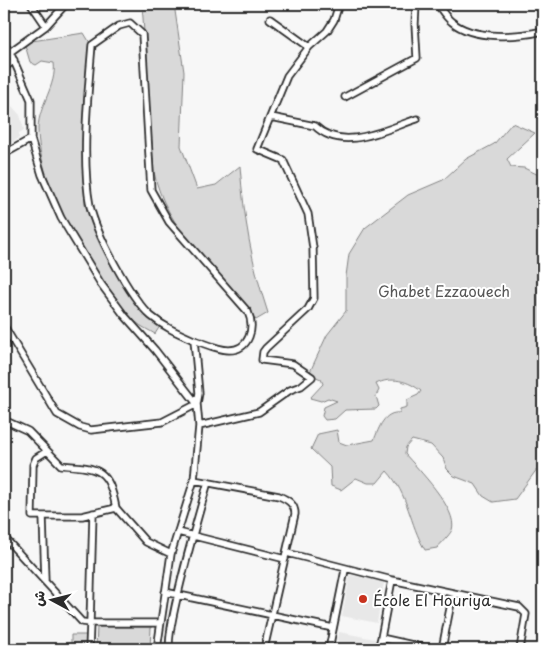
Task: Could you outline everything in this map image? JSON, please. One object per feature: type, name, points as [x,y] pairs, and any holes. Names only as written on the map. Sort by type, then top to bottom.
[{"type":"street","points":[[31,4],[46,26]]},
{"type":"street","points":[[10,52],[46,26],[66,4]]},
{"type":"street","points":[[199,426],[259,412],[290,390],[302,386],[312,377],[293,364],[262,360],[263,352],[266,348],[312,304],[315,286],[313,248],[308,214],[283,160],[257,149],[287,76],[309,47],[327,32],[334,20],[339,4]]},
{"type":"street","points":[[345,97],[417,58],[416,4]]},
{"type":"street","points":[[437,4],[452,23],[480,34],[522,36],[543,31]]},
{"type":"street","points":[[270,19],[309,47]]},
{"type":"street","points":[[125,24],[136,27],[142,34],[151,190],[169,222],[248,312],[252,322],[249,337],[236,349],[228,350],[194,340],[167,328],[149,314],[119,272],[90,204],[87,143],[92,45],[125,24]]},
{"type":"street","points":[[4,44],[14,60],[31,100],[31,139],[42,175],[61,218],[101,284],[124,316],[155,350],[197,404]]},
{"type":"street","points":[[4,68],[14,60]]},
{"type":"street","points":[[271,117],[315,126],[320,131],[340,139],[359,138],[417,119]]},
{"type":"street","points":[[4,154],[31,139]]},
{"type":"street","points":[[4,326],[58,414],[80,427],[105,429],[162,422],[171,420],[197,404]]},
{"type":"street","points":[[194,340],[199,393],[197,404],[199,426],[194,480],[172,554],[157,648],[169,649],[192,537],[208,482]]},
{"type":"street","points":[[4,420],[28,431],[61,465],[88,467],[104,474],[112,488],[116,508],[146,542],[172,554]]},
{"type":"street","points":[[47,451],[36,458],[33,465],[32,516],[82,516],[116,508]]},
{"type":"street","points":[[194,480],[279,496],[290,502],[295,508],[286,556],[264,649]]},
{"type":"street","points":[[89,649],[93,513]]},
{"type":"street","points":[[43,516],[45,580]]},
{"type":"street","points":[[178,532],[192,537],[336,564],[345,570],[495,601],[524,610],[526,614],[525,628],[520,649]]},
{"type":"street","points":[[4,538],[82,622],[160,623]]},
{"type":"street","points":[[329,649],[345,570]]},
{"type":"street","points":[[378,649],[392,580]]},
{"type":"street","points":[[165,592],[333,628]]},
{"type":"street","points":[[442,649],[453,593]]},
{"type":"street","points":[[380,638],[432,649]]},
{"type":"shaded area","points":[[7,97],[11,102],[10,104],[20,115],[24,130],[19,133],[19,138],[4,148],[4,99]]},
{"type":"shaded area","name":"École El Houriya","points":[[350,575],[384,582],[377,623],[342,616]]},
{"type":"shaded area","points":[[339,632],[375,639],[373,649],[336,649]]},
{"type":"green space","points":[[142,4],[174,4],[184,72],[181,146],[197,189],[216,185],[240,166],[249,240],[268,313],[256,320],[195,250],[169,212],[160,192],[154,172]]},
{"type":"green space","points":[[84,33],[90,43],[83,141],[85,205],[120,281],[148,316],[160,326],[155,334],[138,324],[120,305],[103,284],[87,259],[71,232],[58,204],[47,177],[40,151],[39,120],[51,87],[54,63],[42,61],[36,65],[30,62],[25,45],[32,41]]},
{"type":"green space","name":"Ghabet Ezzaouech","points":[[512,123],[535,133],[507,159],[511,167],[524,168],[543,177],[543,461],[515,499],[493,502],[483,496],[475,484],[454,476],[447,469],[443,458],[431,445],[412,440],[406,447],[405,454],[436,490],[449,512],[452,522],[451,532],[437,548],[425,550],[415,530],[400,490],[387,471],[377,483],[368,483],[356,478],[341,490],[331,486],[330,467],[311,449],[318,434],[337,430],[339,442],[347,445],[374,440],[383,421],[394,413],[400,413],[400,409],[407,407],[407,400],[418,395],[421,391],[405,382],[388,380],[376,384],[379,390],[376,396],[379,406],[376,409],[345,410],[335,419],[325,420],[322,416],[324,407],[337,401],[328,398],[321,401],[310,398],[323,384],[321,379],[309,374],[327,335],[346,311],[346,276],[349,254],[365,228],[408,195],[443,180],[466,159],[494,144]]},
{"type":"green space","points":[[97,627],[151,627],[150,649],[96,649]]},
{"type":"green space","points":[[71,635],[87,635],[87,649],[71,649]]},
{"type":"place","name":"École El Houriya","points":[[363,599]]}]
